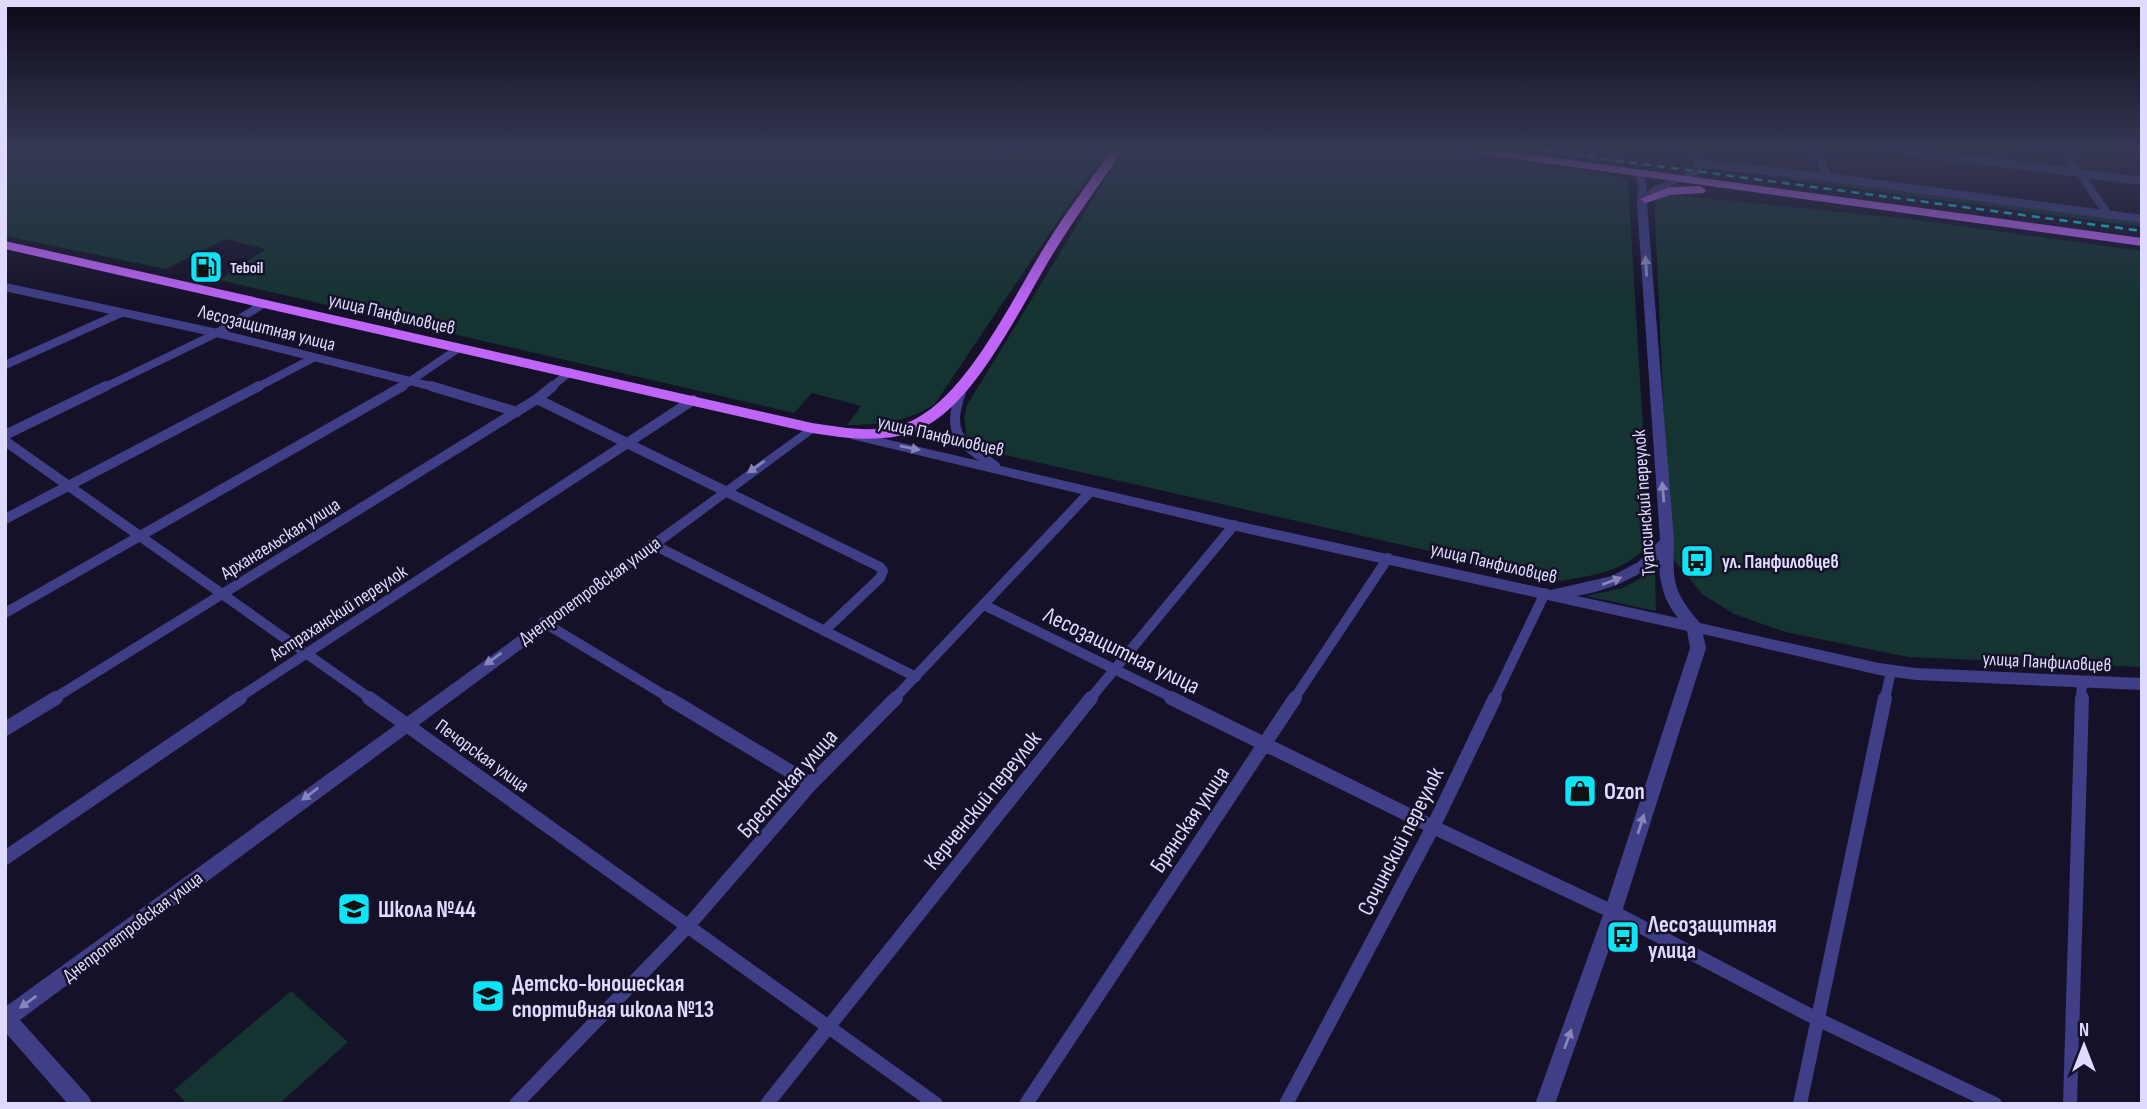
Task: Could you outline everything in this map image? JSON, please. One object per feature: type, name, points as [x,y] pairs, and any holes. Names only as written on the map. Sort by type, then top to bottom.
[{"type":"main road","points":[[811,428],[843,433],[894,430],[923,421],[952,399],[1081,203]]},
{"type":"main road","points":[[1818,203],[1881,206]]},
{"type":"main road","points":[[1858,203],[2142,242]]},
{"type":"main road","name":"улица Панфиловцев","points":[[5,245],[811,428]]},
{"type":"street","name":"Туапсинский переулок","points":[[1644,203],[1667,540],[1665,567],[1669,591],[1679,609],[1694,626]]},
{"type":"street","points":[[2017,203],[2142,219]]},
{"type":"street","points":[[2100,203],[2108,215]]},
{"type":"street","name":"Лесозащитная улица","points":[[5,287],[217,333],[470,396],[517,412]]},
{"type":"street","points":[[5,435],[217,333],[263,304]]},
{"type":"street","points":[[5,365],[121,313]]},
{"type":"street","points":[[5,613],[410,382],[459,348]]},
{"type":"street","points":[[5,519],[313,358]]},
{"type":"street","name":"Архангельская улица","points":[[5,729],[517,412],[570,372]]},
{"type":"street","points":[[964,384],[951,424],[953,433],[995,466]]},
{"type":"street","points":[[537,399],[880,567],[883,571],[880,578],[824,631]]},
{"type":"street","name":"Астраханский переулок","points":[[5,858],[305,653],[693,400]]},
{"type":"street","name":"Днепропетровская улица","points":[[6,1018],[811,428]]},
{"type":"street","name":"улица Панфиловцев","points":[[843,433],[995,466],[1090,492],[1234,525],[1891,671],[2142,684]]},
{"type":"street","name":"Печорская улица","points":[[5,441],[71,484],[139,536],[936,1104]]},
{"type":"street","name":"Брестская улица","points":[[516,1104],[688,926],[811,784],[1090,492]]},
{"type":"street","name":"Керченский переулок","points":[[767,1104],[1114,669],[1234,525]]},
{"type":"street","points":[[1545,593],[1600,586],[1620,579],[1649,563],[1667,540]]},
{"type":"street","points":[[652,544],[916,677]]},
{"type":"street","name":"Брянская улица","points":[[1026,1104],[1388,558]]},
{"type":"street","name":"Сочинский переулок","points":[[1286,1104],[1433,827],[1545,593]]},
{"type":"street","name":"Лесозащитная улица","points":[[984,604],[1433,827],[1613,912],[1817,1019],[1995,1104]]},
{"type":"street","points":[[543,622],[811,784]]},
{"type":"street","points":[[1545,1104],[1613,912],[1698,648],[1694,626]]},
{"type":"street","points":[[1800,1104],[1891,671]]},
{"type":"street","points":[[2070,1104],[2082,681]]},
{"type":"street","points":[[6,1018],[82,1104]]},
{"type":"green space","points":[[5,203],[1070,203],[934,405],[892,421],[847,425],[861,406],[812,393],[794,413],[219,280],[266,249],[225,239],[166,269],[5,236]]},
{"type":"green space","points":[[1090,203],[1629,203],[1650,544],[1619,567],[1561,581],[987,451],[967,438],[964,417],[967,405]]},
{"type":"green space","points":[[1654,203],[1750,203],[1901,218],[2142,251],[2142,667],[1908,657],[1785,632],[1734,614],[1702,594],[1670,555]]},
{"type":"green space","points":[[1962,203],[2028,203],[2142,217],[2142,227]]},
{"type":"green space","points":[[1655,570],[1656,611],[1586,596],[1623,588]]},
{"type":"green space","points":[[291,991],[348,1042],[279,1104],[187,1104],[174,1090]]},
{"type":"railway","points":[[1932,203],[2142,231]]},
{"type":"place","name":"Teboil","points":[[206,267]]},
{"type":"place","name":"ул. Панфиловцев","points":[[1697,561]]},
{"type":"place","name":"Ozon","points":[[1580,791]]},
{"type":"place","name":"Школа №44","points":[[354,909]]},
{"type":"place","name":"Лесозащитная улица","points":[[1623,937]]},
{"type":"place","name":"Детско-юношеская спортивная школа №13","points":[[488,996]]}]
